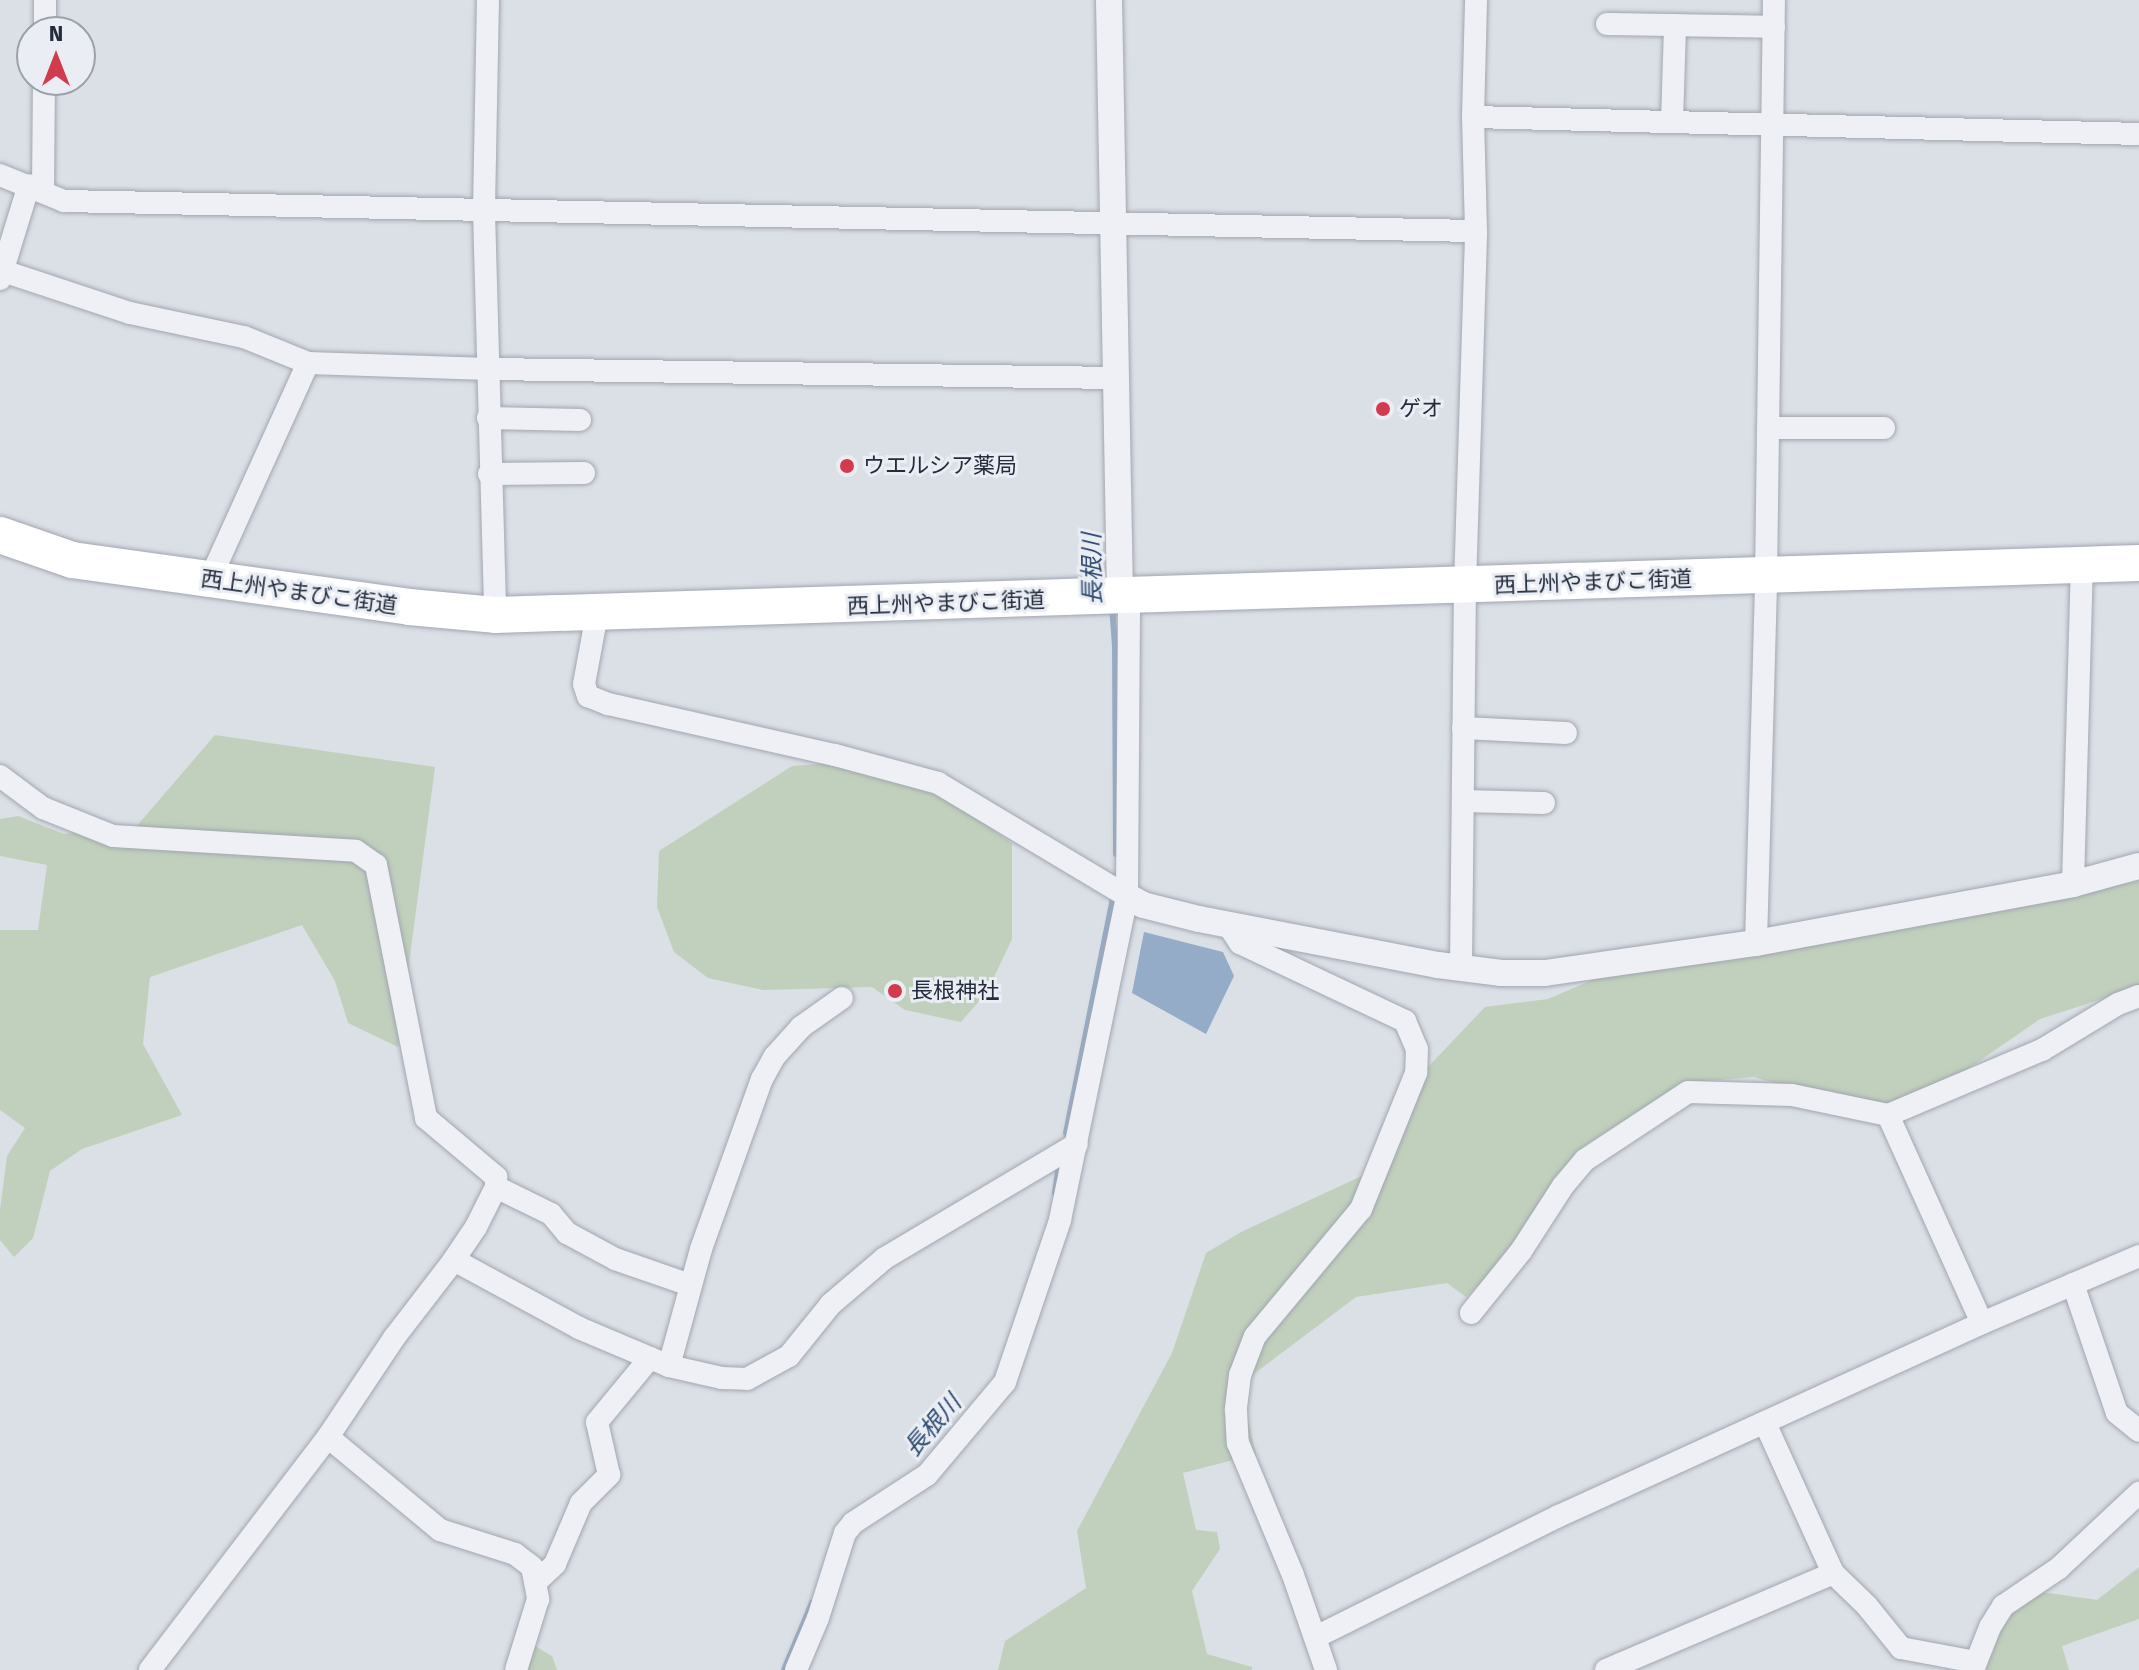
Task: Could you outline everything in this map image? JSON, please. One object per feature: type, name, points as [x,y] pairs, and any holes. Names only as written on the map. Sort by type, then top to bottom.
[{"type":"highway","name":"西上州やまびこ街道","points":[[0,535],[72,560],[409,607],[495,615],[2139,563]]},
{"type":"street","points":[[488,0],[484,212],[495,615]]},
{"type":"street","points":[[796,1670],[818,1618],[845,1533],[853,1523],[927,1475],[1005,1382],[1060,1220],[1127,896],[1124,597],[1115,378],[1109,0]]},
{"type":"street","points":[[1461,966],[1465,586],[1476,231],[1473,117],[1476,0]]},
{"type":"street","points":[[1756,943],[1766,577],[1774,0]]},
{"type":"street","points":[[1607,24],[1774,27]]},
{"type":"street","points":[[1672,122],[1675,25]]},
{"type":"street","points":[[43,96],[36,188],[1,275],[130,313],[244,337],[308,363],[488,369],[1115,378]]},
{"type":"street","points":[[1473,117],[2139,134]]},
{"type":"street","points":[[0,175],[64,201],[1476,231]]},
{"type":"street","points":[[210,579],[308,363]]},
{"type":"street","points":[[488,418],[580,420]]},
{"type":"street","points":[[1768,428],[1884,428]]},
{"type":"street","points":[[489,474],[584,473]]},
{"type":"street","points":[[2073,884],[2082,565]]},
{"type":"street","points":[[597,614],[584,684],[588,696],[608,704],[835,755],[938,783],[1143,905],[1228,925],[1438,965],[1501,973],[1545,973],[1756,943],[2073,884],[2139,866]]},
{"type":"street","points":[[1463,728],[1566,733]]},
{"type":"street","points":[[0,776],[43,808],[113,836],[356,851],[376,865],[426,1118],[491,1169],[496,1177],[496,1187],[454,1260],[394,1338],[328,1437],[150,1670]]},
{"type":"street","points":[[1463,801],[1544,803]]},
{"type":"street","points":[[1228,925],[1240,943],[1405,1021],[1417,1049],[1416,1073],[1361,1209],[1255,1336],[1240,1375],[1236,1410],[1238,1443],[1316,1637],[1326,1670]]},
{"type":"street","points":[[1471,1313],[1521,1251],[1563,1186],[1585,1160],[1688,1092],[1792,1095],[1888,1115],[2042,1050],[2118,1004],[2139,996]]},
{"type":"street","points":[[536,1582],[555,1564],[581,1503],[609,1475],[597,1422],[659,1362],[690,1285],[762,1079],[775,1056],[801,1027],[842,998]]},
{"type":"street","points":[[1888,1115],[1982,1323]]},
{"type":"street","points":[[454,1260],[579,1328],[659,1362],[722,1378],[747,1379],[789,1356],[850,1286],[885,1258],[1077,1144]]},
{"type":"street","points":[[496,1187],[551,1214],[567,1233],[615,1259],[690,1285]]},
{"type":"street","points":[[1316,1637],[1559,1516],[1982,1323],[2139,1256]]},
{"type":"street","points":[[2073,1284],[2117,1413],[2139,1431]]},
{"type":"street","points":[[1765,1423],[1833,1573],[1867,1606],[1901,1648],[1974,1666],[2003,1606],[2059,1568],[2139,1493]]},
{"type":"street","points":[[328,1437],[440,1530],[515,1554],[532,1567],[538,1599],[516,1670]]},
{"type":"street","points":[[1606,1670],[1833,1573]]},
{"type":"green space","points":[[215,735],[435,767],[398,1047],[348,1023],[335,981],[302,925],[150,977],[143,1044],[182,1115],[82,1149],[50,1171],[33,1238],[14,1257],[0,1240],[0,1210],[7,1156],[25,1128],[0,1110],[0,930],[38,930],[47,865],[0,856],[0,819],[18,816],[64,834],[135,828]]},
{"type":"green space","points":[[844,762],[923,780],[1012,843],[1012,939],[987,992],[961,1022],[905,1010],[872,987],[763,990],[708,978],[674,952],[657,907],[659,851],[792,766]]},
{"type":"green space","points":[[2139,881],[2139,987],[2040,1019],[1933,1093],[1894,1104],[1829,1099],[1754,1077],[1681,1083],[1583,1147],[1554,1179],[1520,1245],[1466,1297],[1447,1283],[1356,1297],[1251,1376],[1245,1407],[1256,1454],[1183,1473],[1196,1530],[1217,1532],[1220,1549],[1192,1591],[1207,1654],[1252,1667],[1252,1670],[998,1670],[1005,1641],[1086,1588],[1077,1531],[1172,1353],[1206,1253],[1241,1232],[1366,1174],[1412,1084],[1485,1007],[1548,999],[1599,977],[1787,947]]},
{"type":"green space","points":[[2139,1567],[2139,1619],[2062,1646],[2069,1670],[1986,1670],[2006,1617],[2035,1591],[2097,1600]]},
{"type":"green space","points":[[535,1646],[552,1656],[557,1670],[528,1670]]},
{"type":"water","points":[[1144,932],[1223,952],[1234,976],[1206,1034],[1132,993]]},
{"type":"waterway","name":"長根川","points":[[1112,606],[1116,854]]},
{"type":"waterway","name":"長根川","points":[[1066,1133],[1114,893]]},
{"type":"waterway","name":"長根川","points":[[1055,1193],[1058,1171]]},
{"type":"waterway","name":"長根川","points":[[784,1670],[812,1603]]},
{"type":"place","name":"ゲオ","points":[[1383,409]]},
{"type":"place","name":"ウエルシア薬局","points":[[847,466]]},
{"type":"place","name":"長根神社","points":[[895,991]]}]
